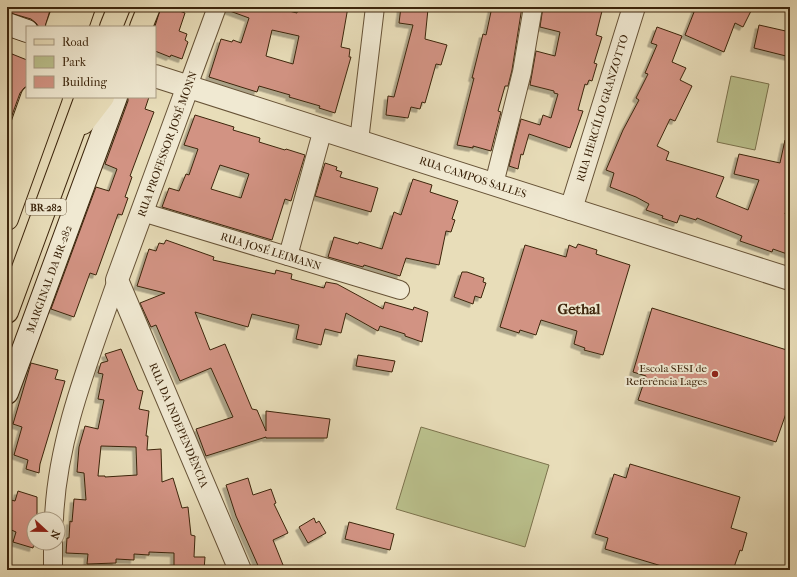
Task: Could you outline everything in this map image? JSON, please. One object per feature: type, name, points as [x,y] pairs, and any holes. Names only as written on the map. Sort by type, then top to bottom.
[{"type":"main road","points":[[57,26],[64,7]]},
{"type":"main road","points":[[77,26],[84,7]]},
{"type":"main road","points":[[112,26],[119,7]]},
{"type":"main road","points":[[141,26],[149,7]]},
{"type":"main road","points":[[7,167],[32,98]]},
{"type":"main road","name":"BR-282","points":[[7,219],[51,98]]},
{"type":"main road","name":"BR-282","points":[[7,312],[86,98]]},
{"type":"main road","points":[[71,138],[102,98]]},
{"type":"street","name":"RUA PROFESSOR JOSÉ MONN","points":[[117,280],[217,7]]},
{"type":"street","points":[[359,141],[375,7]]},
{"type":"street","points":[[494,184],[522,72],[533,7]]},
{"type":"street","name":"RUA HERCÍLIO GRANZOTTO","points":[[571,209],[630,8]]},
{"type":"street","points":[[7,24],[26,31]]},
{"type":"street","name":"RUA CAMPOS SALLES","points":[[156,76],[790,279]]},
{"type":"street","name":"MARGINAL DA BR-282","points":[[7,393],[116,98]]},
{"type":"street","points":[[288,256],[323,129]]},
{"type":"street","name":"RUA JOSÉ LEIMANN","points":[[142,212],[400,290]]},
{"type":"street","points":[[55,511],[60,465],[70,423],[117,280]]},
{"type":"street","name":"RUA DA INDEPENDÊNCIA","points":[[117,280],[240,570]]},
{"type":"street","points":[[53,551],[54,570]]},
{"type":"green space","points":[[731,76],[769,84],[755,150],[717,142]]},
{"type":"green space","points":[[421,427],[549,465],[525,547],[396,509]]},
{"type":"building","points":[[7,7],[51,7],[45,26],[38,26],[31,19],[7,12]]},
{"type":"building","points":[[161,7],[168,7],[185,13],[179,31],[187,34],[185,40],[188,42],[182,59],[171,55],[170,57],[156,51],[155,26]]},
{"type":"building","points":[[227,7],[273,7],[297,13],[298,7],[348,7],[341,47],[350,49],[349,57],[351,57],[335,113],[319,108],[320,106],[289,97],[290,95],[259,86],[257,92],[209,77],[221,39],[232,42],[233,40],[241,43],[249,18],[227,10]],"holes":[[[272,30],[299,36],[293,64],[266,56]]]},
{"type":"building","points":[[401,7],[428,9],[425,39],[447,45],[441,65],[436,64],[425,103],[422,102],[420,109],[411,107],[408,118],[386,115],[388,96],[394,97],[413,25],[399,23]]},
{"type":"building","points":[[492,7],[522,7],[512,70],[508,86],[505,86],[498,111],[501,112],[491,151],[473,146],[473,148],[457,145],[474,78],[472,78],[483,34],[486,35]]},
{"type":"building","points":[[543,7],[588,7],[602,11],[596,35],[602,37],[594,63],[597,64],[592,81],[589,80],[587,85],[585,84],[578,110],[583,111],[570,148],[529,134],[523,155],[521,154],[518,169],[509,166],[521,119],[540,125],[543,115],[551,118],[558,94],[554,93],[554,91],[530,85],[536,51],[555,56],[560,32],[540,27]]},
{"type":"building","points":[[696,7],[743,7],[751,11],[743,27],[735,23],[724,52],[685,35]]},
{"type":"building","points":[[759,25],[790,32],[790,57],[754,48]]},
{"type":"building","points":[[657,27],[682,36],[672,62],[686,68],[680,80],[692,86],[675,121],[670,119],[657,146],[669,152],[666,160],[724,177],[716,197],[748,210],[759,180],[734,174],[739,154],[780,163],[785,140],[790,141],[790,198],[785,214],[790,215],[790,255],[773,249],[772,252],[740,241],[742,236],[697,218],[696,220],[680,215],[677,223],[662,218],[663,216],[646,210],[649,204],[636,197],[610,187],[614,173],[606,170],[623,130],[639,100],[636,98],[648,74],[645,73],[657,45],[651,43]]},
{"type":"building","points":[[7,52],[26,60],[26,87],[20,93],[7,129]]},
{"type":"building","points":[[128,98],[149,98],[145,109],[154,112],[130,176],[132,177],[125,197],[128,198],[122,215],[118,214],[96,275],[90,273],[74,317],[51,309],[96,187],[109,191],[117,169],[105,164]]},
{"type":"building","points":[[195,115],[234,127],[233,130],[260,138],[259,142],[305,155],[291,201],[285,199],[272,240],[162,207],[169,188],[179,191],[186,174],[189,175],[198,149],[184,145]],"holes":[[[220,165],[249,174],[241,198],[211,189]]]},
{"type":"building","points":[[325,163],[337,167],[336,170],[342,172],[340,177],[378,188],[371,212],[315,196]]},
{"type":"building","points":[[413,179],[432,185],[430,192],[458,201],[452,219],[455,220],[451,232],[446,231],[439,265],[406,258],[400,276],[364,265],[363,267],[328,257],[334,237],[358,244],[359,242],[382,249],[394,212],[401,215]]},
{"type":"building","points":[[166,240],[214,257],[213,260],[275,274],[276,270],[292,274],[291,279],[324,288],[326,282],[337,284],[383,309],[385,302],[413,310],[414,307],[428,312],[422,342],[405,336],[405,334],[380,326],[378,331],[346,313],[341,333],[325,329],[321,345],[296,339],[299,325],[252,314],[248,327],[195,312],[210,350],[225,344],[252,409],[257,410],[266,431],[266,411],[330,419],[327,438],[266,437],[206,456],[196,429],[233,417],[211,368],[180,381],[156,325],[151,327],[140,303],[165,293],[137,286],[149,249],[156,251],[159,243],[164,244]]},
{"type":"building","points":[[578,244],[597,250],[596,254],[630,265],[603,355],[584,350],[585,348],[574,344],[577,331],[541,320],[536,335],[520,330],[519,333],[500,327],[525,245],[566,257],[569,245],[576,248]]},
{"type":"building","points":[[462,272],[467,272],[484,278],[483,282],[486,283],[481,298],[475,296],[473,304],[454,297]]},
{"type":"building","name":"Escola SESI de Referência Lages","points":[[652,308],[790,351],[790,402],[776,442],[638,400],[646,376],[633,372]]},
{"type":"building","points":[[121,349],[138,390],[143,391],[139,409],[149,411],[146,436],[148,436],[147,450],[161,449],[162,482],[173,478],[182,508],[188,507],[191,535],[195,536],[194,557],[205,557],[204,570],[174,570],[174,553],[149,552],[149,555],[134,554],[134,560],[116,559],[116,563],[87,564],[88,554],[66,553],[70,521],[72,522],[74,499],[86,500],[84,473],[77,472],[79,447],[85,426],[98,429],[104,400],[98,399],[103,374],[98,373],[101,363],[108,361],[105,354]],"holes":[[[101,446],[136,447],[137,475],[98,476]]]},
{"type":"building","points":[[358,355],[395,361],[392,372],[356,366]]},
{"type":"building","points":[[31,363],[58,370],[55,379],[65,381],[40,464],[39,473],[26,469],[28,460],[14,455],[22,427],[13,424]]},
{"type":"building","points":[[630,464],[740,497],[731,528],[747,533],[742,551],[740,550],[733,570],[675,570],[605,549],[608,538],[595,534],[614,474],[626,478]]},
{"type":"building","points":[[248,478],[253,495],[271,489],[276,503],[274,504],[288,533],[273,540],[285,570],[260,570],[236,516],[226,485]]},
{"type":"building","points":[[18,491],[37,497],[37,511],[26,511],[26,546],[13,542],[16,532],[7,528],[7,499],[15,501]]},
{"type":"building","points":[[314,518],[316,523],[319,521],[326,533],[308,543],[299,527]]},
{"type":"building","points":[[349,522],[394,534],[390,550],[345,539]]},
{"type":"place","name":"Escola SESI de Referência Lages","points":[[715,374]]},
{"type":"district","name":"Gethal","points":[[579,309]]}]
